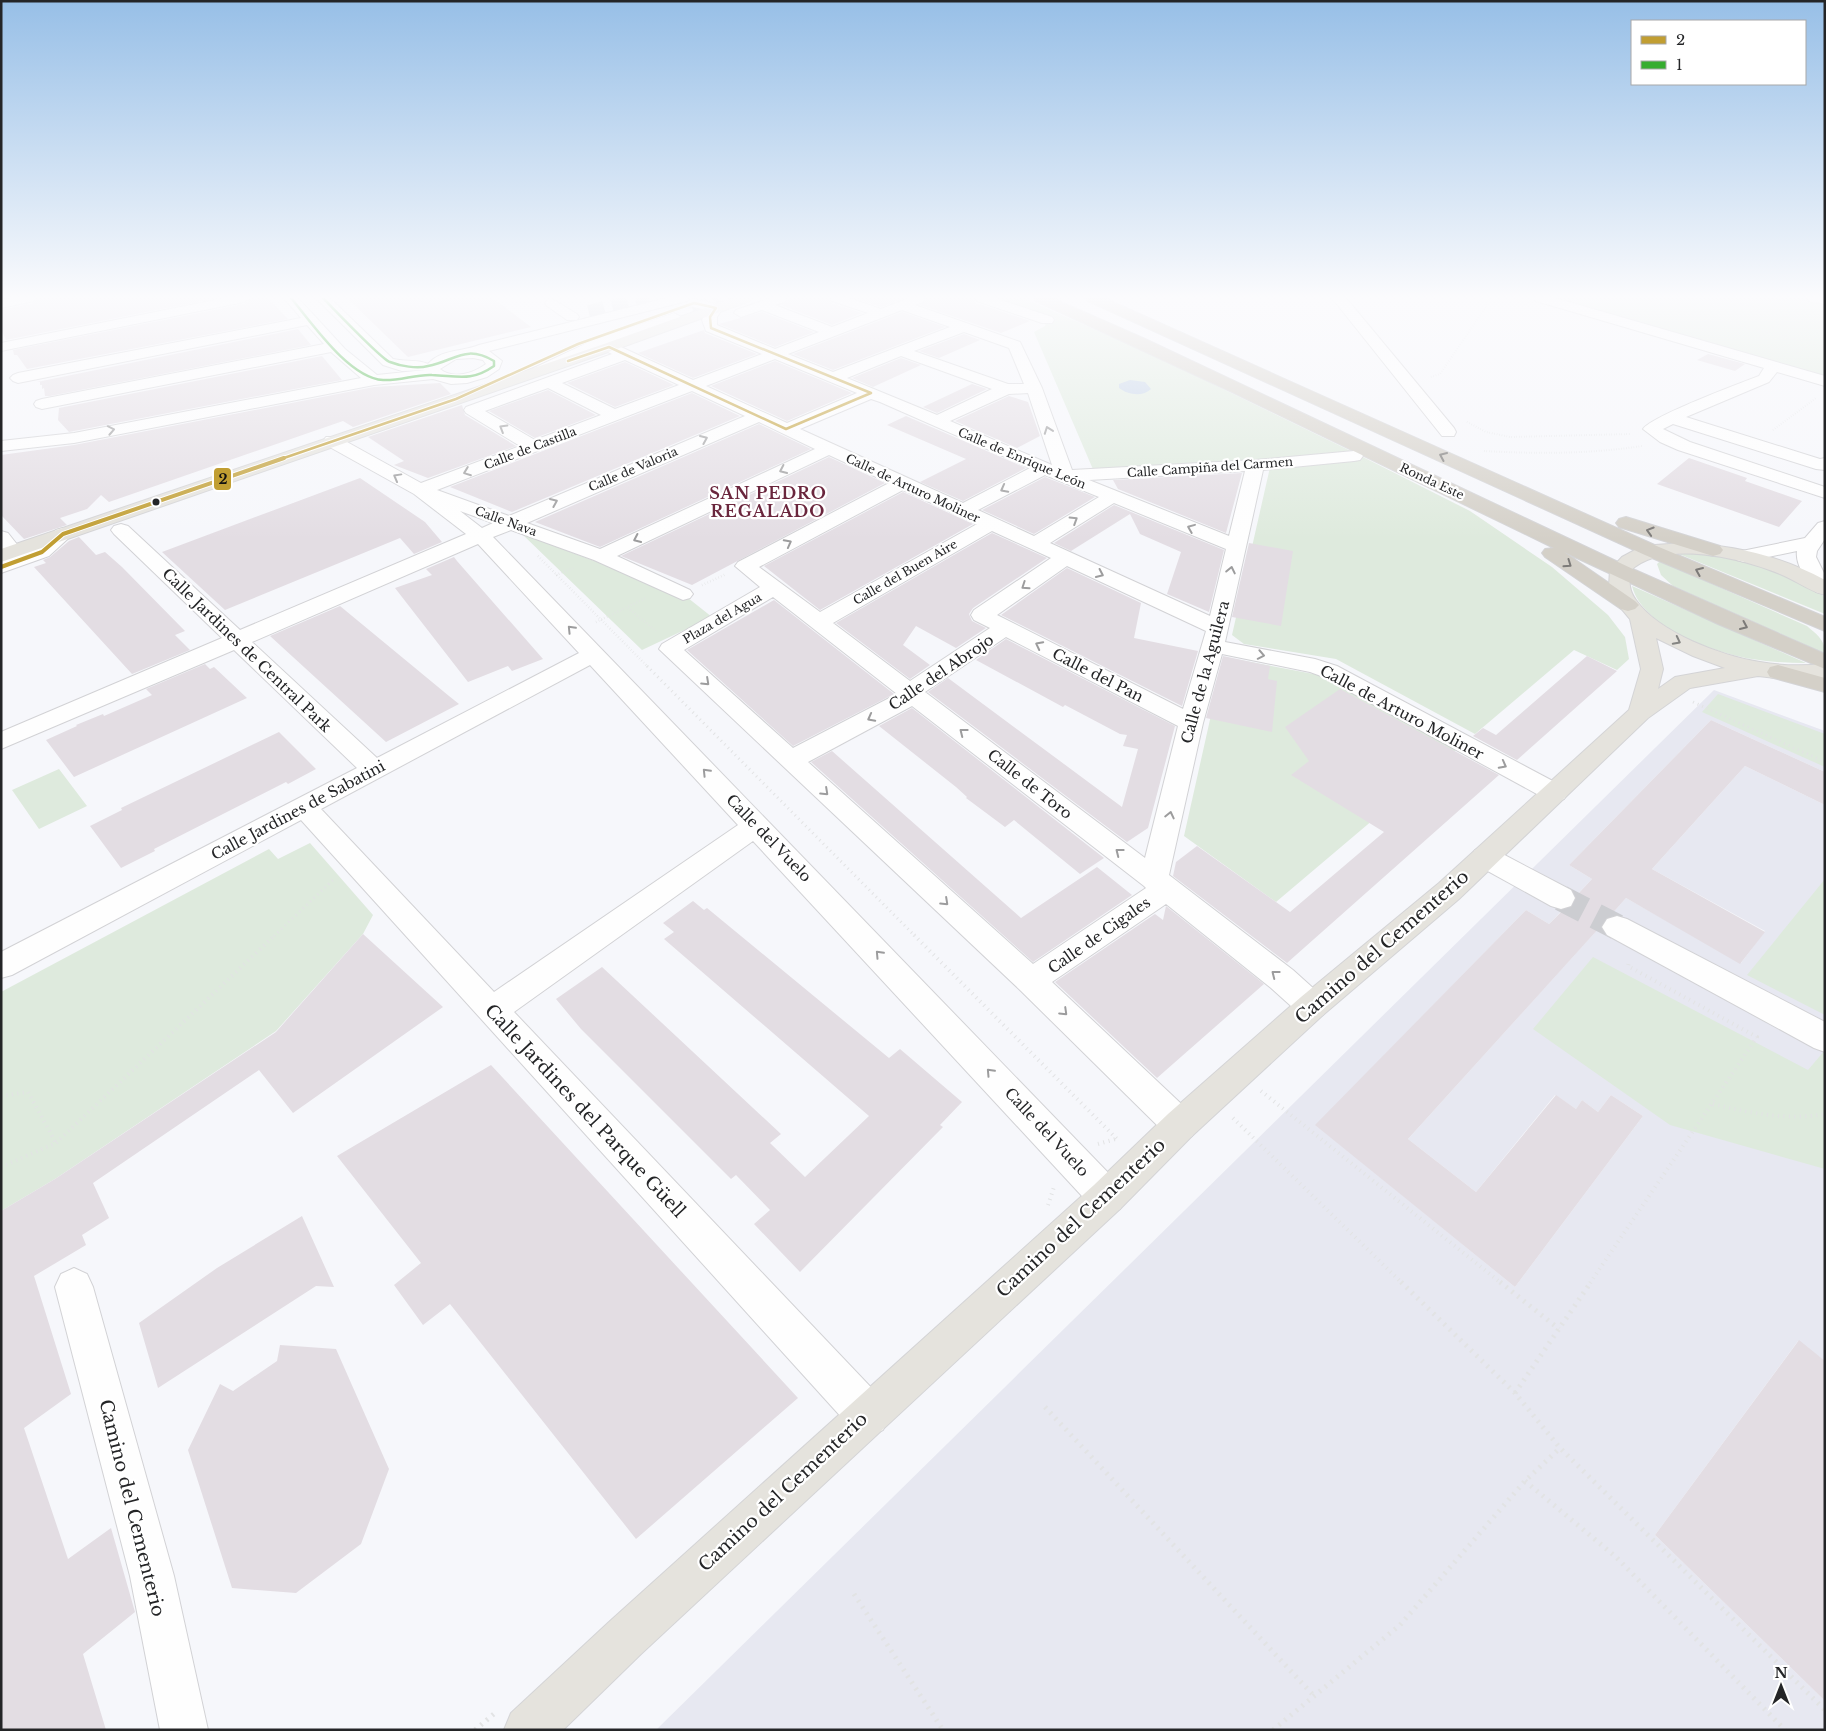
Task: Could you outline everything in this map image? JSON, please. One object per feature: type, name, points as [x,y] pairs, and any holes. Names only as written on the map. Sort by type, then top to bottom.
[{"type":"highway","name":"Ronda Este","points":[[1217,379],[1620,570],[1825,662]]},
{"type":"highway","name":"Ronda Este","points":[[1272,379],[1652,551],[1825,624]]},
{"type":"highway","points":[[1526,493],[1713,550]]},
{"type":"highway","points":[[1485,506],[1634,611]]},
{"type":"highway","points":[[1768,670],[1825,685]]},
{"type":"main road","points":[[63,534],[332,441],[473,401],[514,379]]},
{"type":"main road","points":[[1640,713],[1652,669],[1634,611],[1619,587],[1620,570],[1632,559],[1652,551],[1680,548],[1713,550],[1744,556],[1786,569],[1824,588]]},
{"type":"main road","points":[[1634,611],[1663,634],[1694,650],[1768,670],[1807,673],[1825,671]]},
{"type":"main road","name":"Camino del Cementerio","points":[[528,1730],[1108,1196],[1180,1125],[1239,1074],[1312,1006],[1449,891],[1640,713],[1683,682],[1768,670]]},
{"type":"street","points":[[19,379],[74,438]]},
{"type":"street","points":[[51,414],[202,379]]},
{"type":"street","points":[[6,445],[74,438],[381,379]]},
{"type":"street","points":[[459,379],[473,401],[533,446]]},
{"type":"street","points":[[473,401],[536,379]]},
{"type":"street","points":[[549,379],[614,415]]},
{"type":"street","name":"Calle de Arturo Moliner","points":[[675,379],[1066,558],[1216,637],[1329,671],[1555,793]]},
{"type":"street","name":"Calle de Castilla","points":[[420,490],[709,379]]},
{"type":"street","name":"Calle de Enrique León","points":[[834,379],[1044,468],[1236,546]]},
{"type":"street","points":[[977,379],[1006,389],[1034,388]]},
{"type":"street","points":[[1030,379],[1065,476]]},
{"type":"street","points":[[1404,379],[1448,432]]},
{"type":"street","points":[[1764,379],[1671,418],[1651,429],[1663,436],[1825,493]]},
{"type":"street","points":[[937,422],[1006,389]]},
{"type":"street","points":[[786,429],[871,394]]},
{"type":"street","points":[[6,445],[47,434],[51,414]]},
{"type":"street","name":"Calle de Valoria","points":[[1,741],[481,536],[509,521],[757,417]]},
{"type":"street","points":[[1671,418],[1822,465],[1825,463]]},
{"type":"street","name":"Calle Nava","points":[[332,441],[420,490],[601,556],[676,590]]},
{"type":"street","points":[[601,556],[828,449]]},
{"type":"street","name":"Calle Campiña del Carmen","points":[[1065,476],[1255,465],[1354,456]]},
{"type":"street","name":"Calle de la Aguilera","points":[[1160,884],[1191,723],[1216,637],[1255,465]]},
{"type":"street","points":[[963,511],[1044,468]]},
{"type":"street","points":[[745,566],[902,484]]},
{"type":"street","name":"Calle del Vuelo","points":[[420,490],[481,536],[1108,1196]]},
{"type":"street","points":[[1034,544],[1113,496]]},
{"type":"street","name":"Calle del Buen Aire","points":[[820,621],[990,524]]},
{"type":"street","points":[[1824,588],[1807,564],[1806,548],[1825,527]]},
{"type":"street","name":"Calle Jardines de Central Park","points":[[121,530],[374,770]]},
{"type":"street","points":[[7,554],[42,552],[63,534]]},
{"type":"street","points":[[1744,556],[1810,543]]},
{"type":"street","name":"Calle del Abrojo","points":[[791,760],[907,699],[917,687],[1005,628],[982,615],[1066,558]]},
{"type":"street","name":"Calle de Toro","points":[[745,566],[820,621],[1160,884],[1282,979],[1312,1006]]},
{"type":"street","name":"Plaza del Agua","points":[[672,648],[775,587]]},
{"type":"street","name":"Calle del Pan","points":[[1005,628],[1191,723]]},
{"type":"street","points":[[672,648],[1032,981],[1180,1125]]},
{"type":"street","name":"Calle Jardines de Sabatini","points":[[1,966],[595,654]]},
{"type":"street","name":"Calle Jardines del Parque Güell","points":[[303,806],[868,1415]]},
{"type":"street","points":[[492,1010],[757,825]]},
{"type":"street","points":[[1486,857],[1561,898]]},
{"type":"street","name":"Calle de Cigales","points":[[1032,981],[1160,884]]},
{"type":"street","points":[[1626,932],[1825,1038]]},
{"type":"street","name":"Camino del Cementerio","points":[[74,1287],[152,1576],[184,1730]]},
{"type":"path","points":[[1408,384],[1425,379]]},
{"type":"path","points":[[1754,444],[1818,397]]},
{"type":"path","points":[[1432,413],[1458,418],[1486,432],[1510,437],[1663,436]]},
{"type":"path","points":[[1448,432],[1456,442],[1468,450],[1490,452],[1601,452],[1640,446],[1663,436]]},
{"type":"path","points":[[531,549],[1117,1140]]},
{"type":"path","points":[[530,587],[601,556]]},
{"type":"path","points":[[573,631],[628,608],[745,566]]},
{"type":"path","points":[[628,608],[672,648]]},
{"type":"path","points":[[1688,700],[1825,762]]},
{"type":"path","points":[[1,1167],[56,1143],[354,861]]},
{"type":"path","points":[[1515,1394],[1757,1038],[1628,966],[1626,932]]},
{"type":"path","points":[[1239,1074],[1560,1329]]},
{"type":"path","points":[[1,1096],[28,1092],[56,1143]]},
{"type":"path","points":[[1713,1104],[1757,1114],[1807,1118],[1825,1114]]},
{"type":"path","points":[[1232,1117],[1515,1394],[1560,1448],[1825,1710]]},
{"type":"path","name":"Camino del Cementerio","points":[[1094,1145],[1117,1140],[1124,1134]]},
{"type":"path","points":[[1045,1407],[1315,1697]]},
{"type":"path","points":[[1273,1730],[1400,1625],[1525,1481],[1560,1448]]},
{"type":"path","points":[[1525,1481],[1616,1557],[1785,1730]]},
{"type":"path","points":[[854,1594],[943,1730]]},
{"type":"shaded area","points":[[1714,690],[1825,731],[1825,772],[1711,720],[1569,865],[1592,879],[1549,924],[1526,910],[1316,1125],[1515,1287],[1643,1116],[1611,1095],[1598,1112],[1582,1100],[1576,1109],[1555,1095],[1476,1192],[1408,1139],[1626,898],[1741,963],[1765,931],[1652,869],[1745,766],[1825,805],[1825,1361],[1798,1341],[1655,1535],[1825,1701],[1825,1730],[656,1730]]},
{"type":"green space","points":[[1054,379],[1202,379],[1470,511],[1552,567],[1608,615],[1625,637],[1629,659],[1617,670],[1574,650],[1475,734],[1336,659],[1244,644],[1232,635],[1271,463],[1095,474]]},
{"type":"green space","points":[[522,534],[683,594],[712,617],[642,650]]},
{"type":"green space","points":[[1692,553],[1744,562],[1794,579],[1825,597],[1825,614],[1679,554]]},
{"type":"green space","points":[[1660,561],[1807,626],[1822,641],[1824,653],[1673,586],[1661,575],[1657,564]]},
{"type":"green space","points":[[1632,586],[1806,663],[1752,659],[1700,644],[1665,626],[1650,614],[1639,601]]},
{"type":"green space","points":[[1224,657],[1324,676],[1458,748],[1276,902],[1184,836]]},
{"type":"green space","points":[[1718,694],[1825,734],[1825,767],[1702,712]]},
{"type":"green space","points":[[59,769],[87,806],[39,829],[12,790]]},
{"type":"green space","points":[[310,843],[373,915],[363,934],[276,1031],[55,1179],[1,1211],[1,992],[269,849],[278,859]]},
{"type":"green space","points":[[1825,879],[1825,1015],[1747,975]]},
{"type":"green space","points":[[1593,957],[1808,1070],[1825,1050],[1825,1169],[1670,1125],[1533,1029]]},
{"type":"water","points":[[1130,380],[1145,382],[1151,389],[1148,392],[1135,394],[1119,388],[1119,384]]},
{"type":"building","points":[[53,379],[138,379],[50,396],[45,396],[44,388],[42,389],[40,382],[37,382]]},
{"type":"building","points":[[207,379],[342,380],[69,432],[58,420],[59,408]]},
{"type":"building","points":[[579,379],[661,379],[674,385],[615,407],[567,383]]},
{"type":"building","points":[[729,379],[818,379],[852,393],[787,421],[711,386]]},
{"type":"building","points":[[854,379],[891,379],[873,387]]},
{"type":"building","points":[[440,383],[451,394],[353,427],[343,421],[109,502],[101,495],[87,509],[60,518],[67,525],[24,539],[1,515],[1,455],[74,445],[374,387]]},
{"type":"building","points":[[972,384],[987,389],[937,413],[923,407]]},
{"type":"building","points":[[548,390],[596,415],[535,438],[489,411]]},
{"type":"building","points":[[692,393],[740,416],[512,512],[450,487]]},
{"type":"building","points":[[1009,396],[1028,402],[1040,436],[1017,448],[955,421]]},
{"type":"building","points":[[462,405],[465,415],[516,446],[428,478],[394,465],[404,461],[368,437]]},
{"type":"building","points":[[906,416],[1026,468],[963,501],[920,482],[966,459],[887,425]]},
{"type":"building","points":[[759,424],[811,449],[600,547],[535,522]]},
{"type":"building","points":[[829,457],[885,483],[692,585],[621,556]]},
{"type":"building","points":[[1689,458],[1747,478],[1745,481],[1802,501],[1779,527],[1657,484]]},
{"type":"building","points":[[1242,473],[1226,533],[1118,489],[1113,480]]},
{"type":"building","points":[[1045,477],[1095,497],[1034,534],[982,510]]},
{"type":"building","points":[[360,478],[425,522],[442,542],[414,554],[400,538],[225,610],[162,552]]},
{"type":"building","points":[[903,492],[973,524],[820,610],[764,566]]},
{"type":"building","points":[[1114,505],[1224,550],[1209,612],[1167,594],[1181,552],[1140,534],[1130,514],[1071,551],[1054,543]]},
{"type":"building","points":[[992,533],[1047,558],[973,608],[969,614],[972,621],[986,628],[956,648],[916,626],[903,645],[930,665],[910,679],[836,623]]},
{"type":"building","points":[[79,537],[96,555],[105,552],[122,567],[185,631],[175,635],[190,650],[132,674],[34,567],[46,563],[43,560],[50,557],[69,541]]},
{"type":"building","points":[[1249,543],[1293,551],[1281,626],[1232,617]]},
{"type":"building","points":[[454,557],[543,659],[512,671],[508,666],[468,682],[395,588],[432,575],[426,569]]},
{"type":"building","points":[[1067,568],[1141,603],[1134,638],[1198,651],[1182,706],[1001,615]]},
{"type":"building","points":[[774,600],[894,694],[793,746],[687,650]]},
{"type":"building","points":[[340,606],[459,704],[386,742],[270,636]]},
{"type":"building","points":[[1006,639],[1175,726],[1148,828],[1127,842],[928,692],[948,678],[1122,807],[1138,749],[1123,746],[1127,735],[1120,734],[1065,705],[1063,707],[976,660]]},
{"type":"building","points":[[1223,656],[1270,666],[1268,679],[1277,681],[1272,732],[1206,718]]},
{"type":"building","points":[[1587,656],[1617,671],[1517,760],[1473,736],[1483,728],[1496,735]]},
{"type":"building","points":[[205,664],[210,669],[214,667],[247,698],[74,777],[46,740],[76,725],[103,714],[104,716],[152,695],[146,689]]},
{"type":"building","points":[[1340,689],[1499,775],[1287,963],[1173,876],[1176,862],[1197,846],[1290,912],[1384,832],[1291,775],[1309,761],[1285,727]]},
{"type":"building","points":[[912,708],[1104,858],[1080,874],[1014,820],[1005,827],[966,798],[956,787],[879,726]]},
{"type":"building","points":[[1711,720],[1825,772],[1825,805],[1745,766],[1652,869],[1765,932],[1740,964],[1626,898],[1610,916],[1605,918],[1600,927],[1408,1139],[1476,1192],[1556,1095],[1576,1109],[1582,1100],[1598,1112],[1611,1095],[1643,1116],[1515,1287],[1315,1125],[1526,910],[1549,924],[1562,911],[1573,907],[1577,899],[1576,896],[1592,879],[1569,865]]},
{"type":"building","points":[[279,732],[316,769],[288,784],[286,782],[154,849],[155,851],[121,868],[90,826],[122,810],[121,808]]},
{"type":"building","points":[[832,751],[1021,918],[1097,867],[1132,895],[1033,962],[811,762]]},
{"type":"building","points":[[693,901],[704,910],[707,908],[889,1058],[900,1049],[962,1102],[940,1125],[943,1127],[800,1272],[754,1224],[770,1210],[736,1175],[731,1179],[581,1029],[556,999],[602,967],[781,1134],[770,1143],[805,1177],[869,1116],[664,939],[674,932],[663,923]]},
{"type":"building","points":[[1166,906],[1264,984],[1157,1078],[1055,982],[1155,914],[1163,920]]},
{"type":"building","points":[[363,934],[443,1007],[293,1113],[259,1070],[93,1183],[109,1218],[82,1235],[86,1245],[34,1276],[71,1394],[24,1428],[68,1559],[111,1528],[135,1612],[83,1654],[106,1730],[1,1730],[1,1211],[55,1179],[276,1032]]},
{"type":"building","points":[[491,1065],[798,1398],[636,1539],[450,1304],[423,1325],[394,1285],[421,1263],[337,1156]]},
{"type":"building","points":[[302,1216],[334,1287],[316,1286],[158,1388],[139,1323],[217,1268]]},
{"type":"building","points":[[1799,1340],[1825,1361],[1825,1701],[1655,1535]]},
{"type":"building","points":[[280,1345],[336,1349],[389,1469],[361,1544],[296,1593],[232,1588],[188,1450],[220,1384],[233,1391],[277,1361]]},
{"type":"tunnel","points":[[1561,898],[1617,927]]},
{"type":"transit line","name":"1","points":[[375,379],[399,379]]},
{"type":"transit line","name":"2","points":[[1,567],[42,552],[63,534],[456,399],[501,379]]},
{"type":"transit line","name":"2","points":[[678,379],[786,429],[871,393]]},
{"type":"transit line","name":"2","points":[[836,379],[871,393]]},
{"type":"district","name":"SAN PEDRO REGALADO","points":[[768,502]]}]
